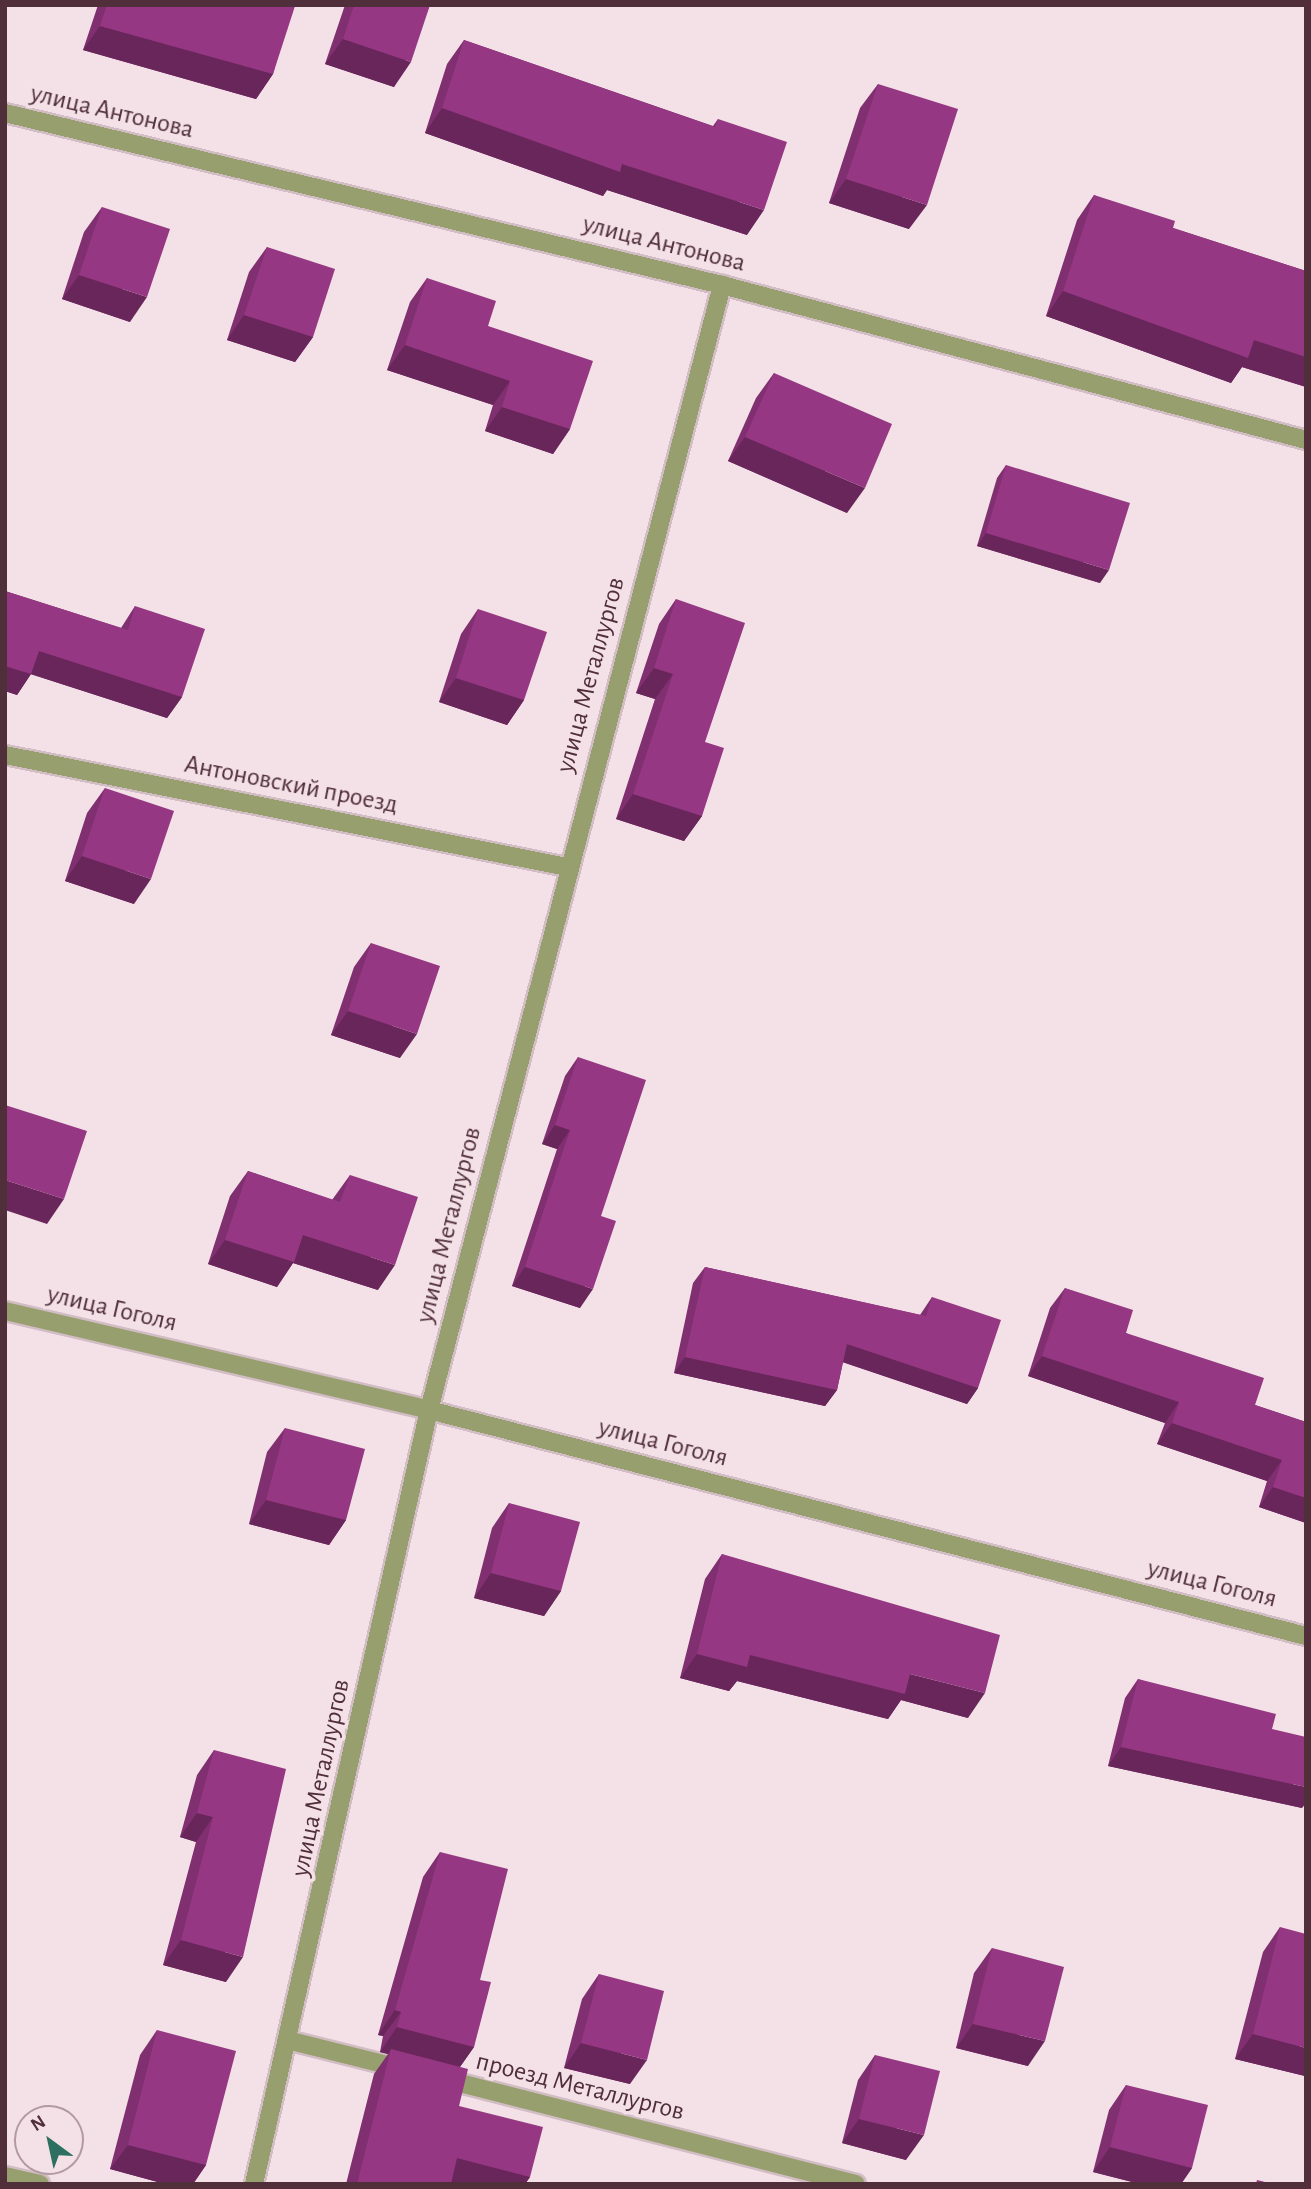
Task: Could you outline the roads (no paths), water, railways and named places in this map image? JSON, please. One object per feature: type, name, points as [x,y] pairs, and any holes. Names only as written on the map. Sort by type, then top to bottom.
[{"type":"street","name":"улица Антонова","points":[[5,113],[722,285],[1306,440]]},
{"type":"street","name":"улица Металлургов","points":[[254,2184],[291,2041],[429,1410],[567,867],[722,285]]},
{"type":"street","name":"Антоновский проезд","points":[[5,755],[567,867]]},
{"type":"street","name":"улица Гоголя","points":[[5,1311],[429,1410],[1306,1636]]},
{"type":"street","name":"проезд Металлургов","points":[[291,2041],[856,2184]]},
{"type":"street","points":[[5,2176],[40,2184]]}]
